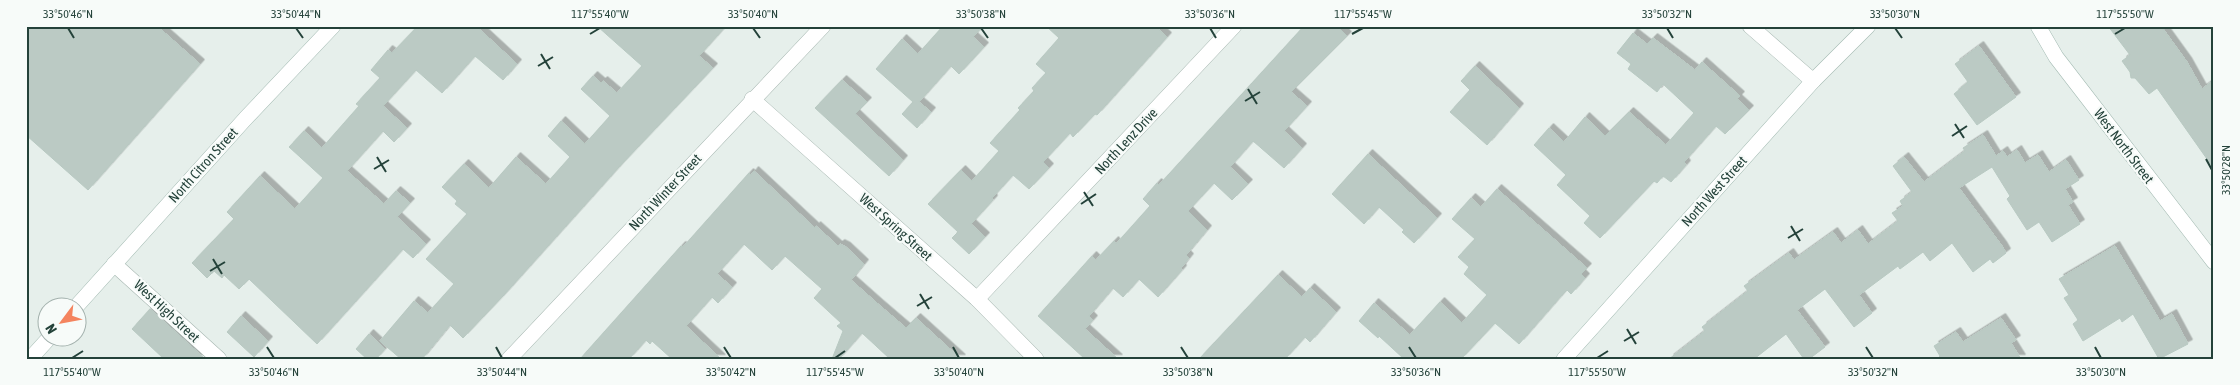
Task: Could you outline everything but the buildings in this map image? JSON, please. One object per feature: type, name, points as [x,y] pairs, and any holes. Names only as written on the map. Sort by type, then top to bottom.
[{"type":"street","name":"North Citron Street","points":[[84,298],[245,119],[333,26]]},
{"type":"street","name":"North Winter Street","points":[[509,359],[752,99],[823,26]]},
{"type":"street","points":[[1750,26],[1813,81]]},
{"type":"street","name":"North West Street","points":[[1564,359],[1813,81],[1868,26]]},
{"type":"street","name":"West North Street","points":[[2038,26],[2056,57],[2214,262]]},
{"type":"street","name":"North Lenz Drive","points":[[977,299],[1225,29]]},
{"type":"street","name":"West Spring Street","points":[[752,99],[977,299],[1036,359]]},
{"type":"street","name":"West High Street","points":[[114,264],[219,359]]},
{"type":"street","points":[[30,359],[40,348]]}]
